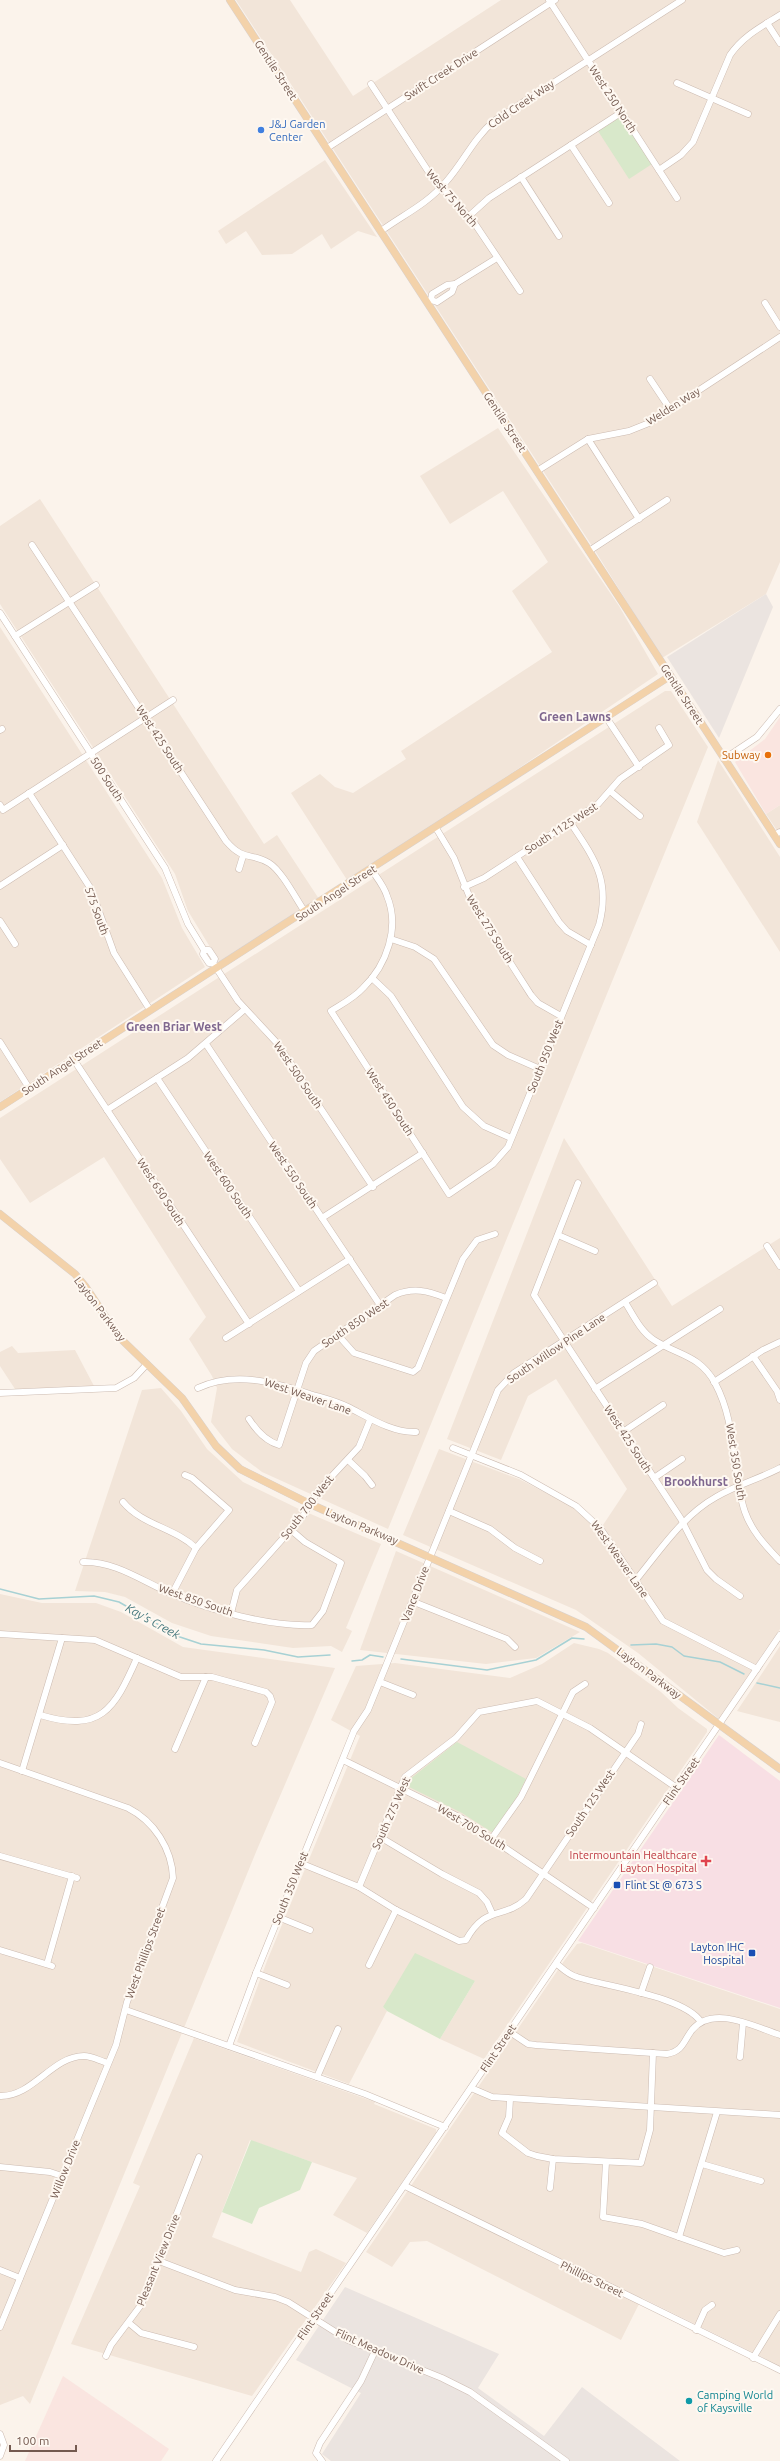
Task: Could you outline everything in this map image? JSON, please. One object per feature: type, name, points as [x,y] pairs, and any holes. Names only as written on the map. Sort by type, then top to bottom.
[{"type":"main road","name":"Gentile Street","points":[[230,0],[381,231],[430,301],[537,471],[724,759],[777,834],[780,844]]},
{"type":"main road","name":"South Angel Street","points":[[0,1107],[150,1010],[214,966],[305,912],[670,676]]},
{"type":"main road","name":"Layton Parkway","points":[[0,1214],[75,1274],[86,1286],[119,1337],[182,1398],[216,1446],[240,1469],[310,1504],[430,1556],[586,1627],[780,1770]]},
{"type":"street","name":"Cold Creek Way","points":[[381,231],[414,210],[441,188],[462,163],[476,137],[494,121],[682,0]]},
{"type":"street","name":"Swift Creek Drive","points":[[327,148],[552,1]]},
{"type":"street","name":"West 250 North","points":[[552,1],[588,60],[677,198]]},
{"type":"street","points":[[659,170],[681,155],[693,142],[734,50],[748,35],[780,15]]},
{"type":"street","points":[[767,23],[780,43]]},
{"type":"street","points":[[677,83],[748,114]]},
{"type":"street","name":"West 75 North","points":[[371,84],[432,177],[469,216],[520,292]]},
{"type":"street","points":[[469,216],[488,198],[622,112]]},
{"type":"street","points":[[571,145],[609,203]]},
{"type":"street","points":[[521,177],[558,236]]},
{"type":"street","points":[[430,301],[437,302],[452,292],[455,284],[497,258]]},
{"type":"street","points":[[764,303],[780,327]]},
{"type":"street","name":"Welden Way","points":[[537,471],[588,439],[629,431],[649,422],[780,337]]},
{"type":"street","points":[[650,379],[670,409]]},
{"type":"street","points":[[588,439],[639,518]]},
{"type":"street","points":[[589,551],[667,500]]},
{"type":"street","name":"West 425 South","points":[[32,545],[220,832],[234,849],[243,856]]},
{"type":"street","points":[[15,636],[96,585]]},
{"type":"street","name":"500 South","points":[[0,613],[165,868],[188,924],[204,950],[203,954],[209,963],[214,966]]},
{"type":"street","points":[[2,807],[29,793],[91,754],[172,700]]},
{"type":"street","points":[[724,759],[758,738],[780,709]]},
{"type":"street","points":[[606,717],[639,767]]},
{"type":"street","name":"South 1125 West","points":[[464,887],[484,878],[598,804],[620,779],[669,745],[659,728]]},
{"type":"street","points":[[610,791],[640,816]]},
{"type":"street","name":"575 South","points":[[29,793],[91,889],[114,953],[150,1010]]},
{"type":"street","name":"South 950 West","points":[[449,1194],[493,1164],[502,1155],[511,1138],[540,1069],[601,919],[604,894],[603,881],[595,861],[570,822]]},
{"type":"street","name":"West 275 South","points":[[436,828],[454,858],[464,887],[472,903],[531,995],[550,1011],[561,1016]]},
{"type":"street","points":[[0,886],[63,845]]},
{"type":"street","points":[[239,869],[243,856],[262,860],[275,868],[305,912]]},
{"type":"street","points":[[517,856],[559,922],[567,931],[591,945]]},
{"type":"street","points":[[371,870],[388,896],[393,920],[391,939],[372,978],[390,996],[463,1107],[473,1118],[484,1126],[511,1138]]},
{"type":"street","points":[[0,921],[15,944]]},
{"type":"street","points":[[391,939],[415,947],[434,958],[493,1045],[508,1055],[540,1069]]},
{"type":"street","name":"West 500 South","points":[[214,966],[245,1009],[277,1043],[372,1186]]},
{"type":"street","name":"West 450 South","points":[[372,978],[354,997],[331,1011],[449,1194]]},
{"type":"street","points":[[108,1110],[206,1044],[245,1009]]},
{"type":"street","points":[[0,1042],[30,1088]]},
{"type":"street","name":"West 550 South","points":[[206,1044],[380,1305]]},
{"type":"street","name":"West 650 South","points":[[74,1060],[249,1324]]},
{"type":"street","name":"West 600 South","points":[[157,1078],[299,1291]]},
{"type":"street","points":[[322,1218],[423,1154]]},
{"type":"street","points":[[578,1183],[558,1235],[595,1251]]},
{"type":"street","points":[[337,1334],[354,1353],[413,1372],[418,1368],[446,1298],[470,1247],[477,1240],[494,1234]]},
{"type":"street","name":"West 425 South","points":[[558,1235],[534,1295],[683,1524],[707,1570],[716,1579],[740,1596]]},
{"type":"street","points":[[767,1246],[769,1254],[780,1266]]},
{"type":"street","points":[[226,1338],[350,1259]]},
{"type":"street","name":"South Willow Pine Lane","points":[[472,1455],[498,1390],[514,1373],[654,1283]]},
{"type":"street","name":"South 850 West","points":[[249,1419],[254,1428],[273,1443],[279,1445],[310,1357],[320,1346],[380,1305],[406,1291],[425,1290],[446,1298]]},
{"type":"street","name":"West 350 South","points":[[625,1302],[647,1335],[696,1361],[714,1382],[730,1421],[738,1486],[745,1512],[754,1530],[780,1561]]},
{"type":"street","points":[[595,1389],[720,1309]]},
{"type":"street","points":[[714,1382],[754,1356],[780,1342]]},
{"type":"street","points":[[754,1356],[777,1391],[780,1400]]},
{"type":"street","points":[[0,1393],[116,1388],[134,1378],[147,1364]]},
{"type":"street","name":"West Weaver Lane","points":[[198,1388],[209,1383],[256,1379],[274,1382],[342,1405],[370,1420],[407,1432],[416,1432]]},
{"type":"street","points":[[623,1432],[663,1405]]},
{"type":"street","name":"South 700 West","points":[[231,1613],[237,1590],[291,1530],[328,1479],[359,1447],[370,1420]]},
{"type":"street","name":"West Weaver Lane","points":[[453,1448],[521,1476],[589,1515],[600,1528],[663,1621],[758,1669]]},
{"type":"street","name":"Vance Drive","points":[[354,1731],[368,1710],[380,1682],[414,1602],[430,1556],[472,1455]]},
{"type":"street","points":[[654,1478],[682,1459]]},
{"type":"street","points":[[348,1460],[372,1485]]},
{"type":"street","points":[[635,1581],[683,1524],[705,1504],[738,1486],[780,1468]]},
{"type":"street","points":[[172,1594],[196,1548],[229,1510],[192,1478],[185,1475]]},
{"type":"street","points":[[123,1502],[136,1515],[177,1535],[196,1548]]},
{"type":"street","points":[[449,1511],[490,1528],[515,1548],[540,1561]]},
{"type":"street","name":"West 850 South","points":[[83,1562],[97,1562],[115,1568],[172,1594],[231,1613],[291,1626],[312,1625],[323,1611],[341,1563],[306,1542],[291,1530]]},
{"type":"street","points":[[414,1602],[507,1639],[515,1647]]},
{"type":"street","points":[[0,1634],[95,1640],[171,1673],[191,1678],[206,1677],[266,1692],[270,1696],[272,1702],[255,1743]]},
{"type":"street","name":"Flint Street","points":[[216,2461],[677,1788],[780,1635]]},
{"type":"street","points":[[22,1771],[62,1638]]},
{"type":"street","points":[[40,1715],[61,1721],[75,1722],[100,1714],[118,1698],[137,1658]]},
{"type":"street","points":[[175,1749],[206,1677]]},
{"type":"street","points":[[380,1682],[413,1695]]},
{"type":"street","points":[[492,1838],[521,1797],[573,1692],[585,1684]]},
{"type":"street","name":"South 275 West","points":[[359,1887],[401,1787],[412,1770],[456,1738],[469,1720],[479,1712],[537,1701],[590,1728],[677,1788]]},
{"type":"street","name":"South 125 West","points":[[396,1910],[459,1941],[466,1940],[480,1920],[492,1913],[519,1905],[526,1899],[626,1752],[638,1734],[641,1724]]},
{"type":"street","name":"South 350 West","points":[[229,2046],[256,1973],[354,1731]]},
{"type":"street","name":"West 700 South","points":[[343,1760],[401,1787],[461,1818],[543,1872],[594,1908]]},
{"type":"street","name":"West Phillips Street","points":[[0,1763],[128,1808],[140,1814],[150,1823],[165,1846],[172,1863],[173,1878],[126,2002],[126,2010],[318,2077],[445,2127]]},
{"type":"street","points":[[380,1837],[442,1874],[478,1893],[487,1902],[492,1913]]},
{"type":"street","points":[[0,1856],[74,1877],[64,1905],[49,1965],[0,1950]]},
{"type":"street","points":[[300,1863],[359,1887],[396,1910],[369,1965]]},
{"type":"street","points":[[278,1918],[310,1930]]},
{"type":"street","points":[[556,1964],[578,1978],[641,1993],[691,2010],[701,2022]]},
{"type":"street","points":[[641,1993],[650,1967]]},
{"type":"street","points":[[256,1973],[287,1985]]},
{"type":"street","name":"Willow Drive","points":[[0,2326],[108,2063],[126,2010]]},
{"type":"street","points":[[510,2032],[532,2044],[667,2054],[680,2049],[693,2029],[701,2022],[718,2017],[743,2023],[780,2035]]},
{"type":"street","points":[[740,2057],[743,2023]]},
{"type":"street","points":[[318,2077],[338,2029]]},
{"type":"street","points":[[510,2098],[509,2117],[502,2133],[528,2153],[553,2159],[641,2163],[650,2130],[653,2053]]},
{"type":"street","points":[[0,2096],[24,2090],[64,2062],[75,2058],[93,2058],[108,2063]]},
{"type":"street","points":[[472,2088],[492,2097],[602,2103],[780,2116]]},
{"type":"street","points":[[679,2237],[702,2164],[716,2112]]},
{"type":"street","name":"Pleasant View Drive","points":[[106,2356],[110,2345],[129,2323],[141,2305],[199,2157]]},
{"type":"street","points":[[550,2188],[553,2159]]},
{"type":"street","points":[[606,2162],[603,2217],[642,2224],[724,2253],[737,2250]]},
{"type":"street","points":[[702,2164],[761,2181]]},
{"type":"street","points":[[0,2167],[50,2172],[62,2176]]},
{"type":"street","name":"Phillips Street","points":[[405,2186],[780,2370]]},
{"type":"street","name":"Flint Meadow Drive","points":[[159,2261],[235,2290],[282,2300],[314,2318],[339,2335],[442,2378],[470,2392],[566,2461]]},
{"type":"street","points":[[0,2270],[20,2278]]},
{"type":"street","points":[[696,2330],[705,2310],[712,2305]]},
{"type":"street","points":[[753,2358],[780,2314]]},
{"type":"street","points":[[129,2323],[141,2333],[194,2347]]},
{"type":"street","points":[[322,2461],[316,2453],[320,2443],[361,2381],[375,2351]]},
{"type":"street","points":[[0,2434],[4,2445],[0,2456]]},
{"type":"shaded area","points":[[236,0],[290,0],[353,96],[501,0],[780,0],[780,562],[766,594],[662,658],[594,549]]},
{"type":"shaded area","points":[[325,160],[377,237],[358,231],[331,249],[322,234],[292,254],[262,255],[246,231],[226,244],[218,231]]},
{"type":"shaded area","points":[[498,428],[619,606],[658,674],[349,883],[291,793],[320,774],[335,787],[353,793],[406,759],[401,751],[552,652],[512,591],[548,562],[503,491],[450,524],[420,476]]},
{"type":"shaded area","points":[[40,499],[264,844],[277,835],[321,902],[221,965],[188,911],[175,874],[0,604],[0,526]]},
{"type":"shaded area","points":[[766,594],[773,607],[719,738],[667,657]]},
{"type":"shaded area","points":[[0,627],[162,878],[182,928],[205,967],[0,1102]]},
{"type":"shaded area","points":[[665,691],[671,691],[708,747],[388,1529],[262,1472],[232,1449],[211,1422],[217,1388],[212,1376],[189,1339],[206,1317],[104,1157],[30,1203],[0,1159],[0,1118]]},
{"type":"shaded area","points":[[780,717],[780,805],[766,814],[735,762],[765,739]]},
{"type":"shaded area","points":[[718,760],[780,857],[780,952],[697,822]]},
{"type":"shaded area","points":[[780,805],[780,835],[766,814]]},
{"type":"shaded area","points":[[564,1138],[672,1306],[780,1238],[780,1629],[719,1719],[638,1653],[576,1610],[403,1535],[439,1449],[519,1479],[573,1507],[599,1531],[627,1489],[556,1379],[528,1396],[501,1460],[447,1439]]},
{"type":"shaded area","points":[[12,1346],[18,1353],[75,1350],[94,1386],[15,1389],[0,1366],[0,1352]]},
{"type":"shaded area","points":[[161,1388],[181,1411],[207,1449],[243,1482],[299,1509],[381,1544],[346,1628],[352,1631],[342,1652],[331,1646],[293,1648],[211,1636],[172,1623],[125,1597],[105,1592],[75,1591],[142,1390]]},
{"type":"shaded area","points":[[396,1551],[580,1632],[536,1658],[486,1664],[360,1650]]},
{"type":"shaded area","points":[[0,1594],[42,1603],[96,1603],[121,1612],[183,1647],[335,1668],[256,1852],[30,2404],[23,2396],[0,2405]]},
{"type":"shaded area","points":[[574,1643],[599,1649],[608,1653],[661,1692],[678,1708],[707,1729],[707,1732],[484,2059],[440,2039],[475,1981],[383,2007],[387,2011],[349,2084],[237,2042],[267,1961],[360,1736],[331,1720],[356,1666],[395,1663],[510,1678],[542,1664]]},
{"type":"shaded area","points":[[780,1646],[780,1722],[737,1711],[761,1675]]},
{"type":"shaded area","name":"Intermountain Healthcare Layton Hospital","points":[[719,1735],[780,1781],[780,2008],[578,1941]]},
{"type":"shaded area","points":[[582,1943],[780,2009],[780,2366],[642,2298],[621,2340],[427,2241],[410,2242],[392,2267],[366,2252],[564,1961],[577,1944]]},
{"type":"shaded area","points":[[194,2038],[375,2102],[374,2104],[436,2129],[436,2133],[367,2233],[333,2215],[357,2178],[250,2140],[212,2237],[301,2272],[309,2252],[316,2249],[346,2263],[252,2396],[71,2344],[140,2186],[133,2183]]},
{"type":"shaded area","points":[[345,2287],[499,2354],[478,2388],[544,2436],[582,2387],[680,2461],[331,2461],[322,2454],[361,2393],[296,2360]]},
{"type":"shaded area","points":[[63,2376],[169,2449],[161,2461],[25,2461]]},
{"type":"green space","points":[[618,118],[622,119],[652,164],[629,179],[598,131]]},
{"type":"green space","points":[[457,1742],[526,1779],[517,1797],[493,1833],[462,1813],[407,1786],[410,1779]]},
{"type":"green space","points":[[415,1953],[475,1981],[440,2039],[387,2011],[383,2007]]},
{"type":"green space","points":[[251,2140],[312,2162],[300,2190],[259,2208],[252,2224],[222,2212]]},
{"type":"waterway","name":"Kay's Creek","points":[[0,1589],[39,1599],[94,1596],[119,1602],[180,1637],[201,1644],[264,1650],[298,1657],[330,1655]]},
{"type":"waterway","name":"Kay's Creek","points":[[401,1659],[487,1670],[536,1660],[572,1638],[584,1639]]},
{"type":"waterway","name":"Kay's Creek","points":[[631,1645],[656,1644],[672,1647],[684,1656],[720,1662],[744,1674]]},
{"type":"waterway","name":"Kay's Creek","points":[[352,1661],[362,1660],[370,1655],[383,1657]]},
{"type":"waterway","name":"Kay's Creek","points":[[757,1683],[780,1688]]},
{"type":"place","name":"J&J Garden Center","points":[[261,130]]},
{"type":"place","name":"Subway","points":[[768,755]]},
{"type":"place","name":"Intermountain Healthcare Layton Hospital","points":[[706,1861]]},
{"type":"place","name":"Flint St @ 673 S","points":[[617,1885]]},
{"type":"place","name":"Layton IHC Hospital","points":[[752,1953]]},
{"type":"place","name":"Camping World of Kaysville","points":[[689,2401]]},
{"type":"district","name":"Green Lawns","points":[[575,716]]},
{"type":"district","name":"Green Briar West","points":[[174,1026]]},
{"type":"district","name":"Brookhurst","points":[[696,1481]]}]
